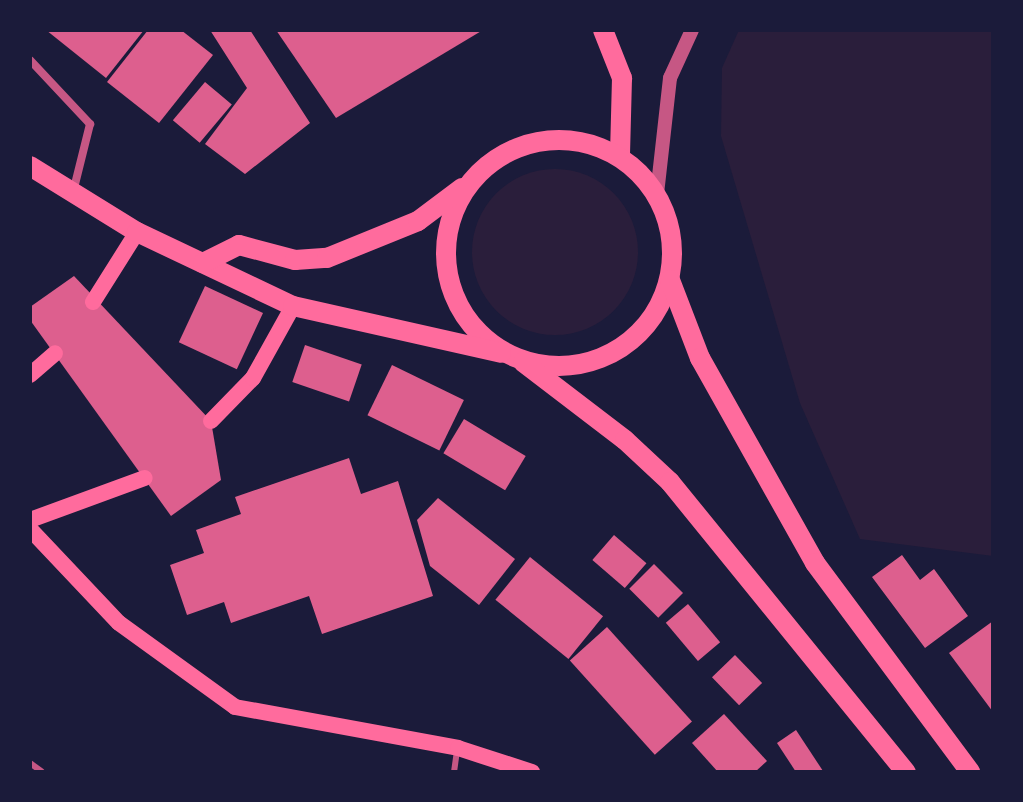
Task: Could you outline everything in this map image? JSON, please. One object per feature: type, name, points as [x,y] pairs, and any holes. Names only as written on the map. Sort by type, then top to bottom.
[{"type":"main road","points":[[603,30],[622,78],[620,156]]},
{"type":"main road","points":[[203,263],[239,245],[295,260],[327,258],[418,221],[500,155],[539,140],[581,141],[620,156],[657,194],[668,221],[670,280],[700,358],[815,563],[970,772]]},
{"type":"main road","points":[[30,166],[137,232],[293,306],[556,367],[594,362],[637,334],[655,315],[670,280]]},
{"type":"main road","points":[[469,183],[453,212],[446,245],[448,278],[461,309],[482,336],[625,440],[670,482],[906,772]]},
{"type":"main road","points":[[93,302],[137,232]]},
{"type":"main road","points":[[211,421],[253,378],[293,306]]},
{"type":"main road","points":[[30,375],[55,353]]},
{"type":"main road","points":[[30,520],[145,478]]},
{"type":"main road","points":[[30,529],[119,623],[235,707],[458,748],[532,772]]},
{"type":"street","points":[[657,194],[670,78],[692,30]]},
{"type":"street","points":[[30,60],[90,124],[73,192]]},
{"type":"lane","points":[[454,772],[458,748]]},
{"type":"lane","points":[[30,763],[41,771]]},
{"type":"shaded area","points":[[739,30],[993,30],[993,556],[860,539],[800,403],[721,136],[722,68]]},
{"type":"shaded area","points":[[555,169],[587,176],[613,194],[631,220],[638,252],[631,284],[613,310],[587,328],[555,335],[523,328],[497,310],[479,284],[472,252],[479,220],[497,194],[523,176]]},
{"type":"building","points":[[46,30],[144,30],[106,78]]},
{"type":"building","points":[[148,30],[181,30],[213,55],[159,123],[107,82]]},
{"type":"building","points":[[210,30],[250,30],[310,123],[245,174],[205,144],[247,88]]},
{"type":"building","points":[[276,30],[483,30],[336,118]]},
{"type":"building","points":[[205,82],[232,104],[200,143],[173,120]]},
{"type":"building","points":[[74,276],[211,421],[221,480],[171,516],[30,320],[30,307]]},
{"type":"building","points":[[205,286],[263,313],[237,369],[179,342]]},
{"type":"building","points":[[305,345],[362,365],[349,401],[292,382]]},
{"type":"building","points":[[392,365],[464,400],[439,450],[367,415]]},
{"type":"building","points":[[464,419],[526,456],[505,490],[443,453]]},
{"type":"building","points":[[349,458],[361,494],[398,481],[433,596],[322,634],[309,596],[231,623],[224,602],[187,615],[170,565],[204,553],[196,530],[241,514],[235,497]]},
{"type":"building","points":[[438,498],[515,559],[479,605],[430,566],[417,520]]},
{"type":"building","points":[[614,535],[646,563],[625,588],[592,560]]},
{"type":"building","points":[[902,555],[920,580],[934,569],[968,616],[925,648],[872,577]]},
{"type":"building","points":[[530,557],[603,616],[568,659],[495,600]]},
{"type":"building","points":[[654,564],[683,593],[658,618],[629,589]]},
{"type":"building","points":[[688,604],[720,642],[698,661],[666,623]]},
{"type":"building","points":[[993,621],[993,712],[949,653]]},
{"type":"building","points":[[607,627],[692,721],[655,755],[570,660]]},
{"type":"building","points":[[735,655],[762,683],[739,705],[712,677]]},
{"type":"building","points":[[724,714],[767,761],[755,772],[718,772],[692,743]]},
{"type":"building","points":[[796,730],[823,771],[796,772],[777,743]]}]
